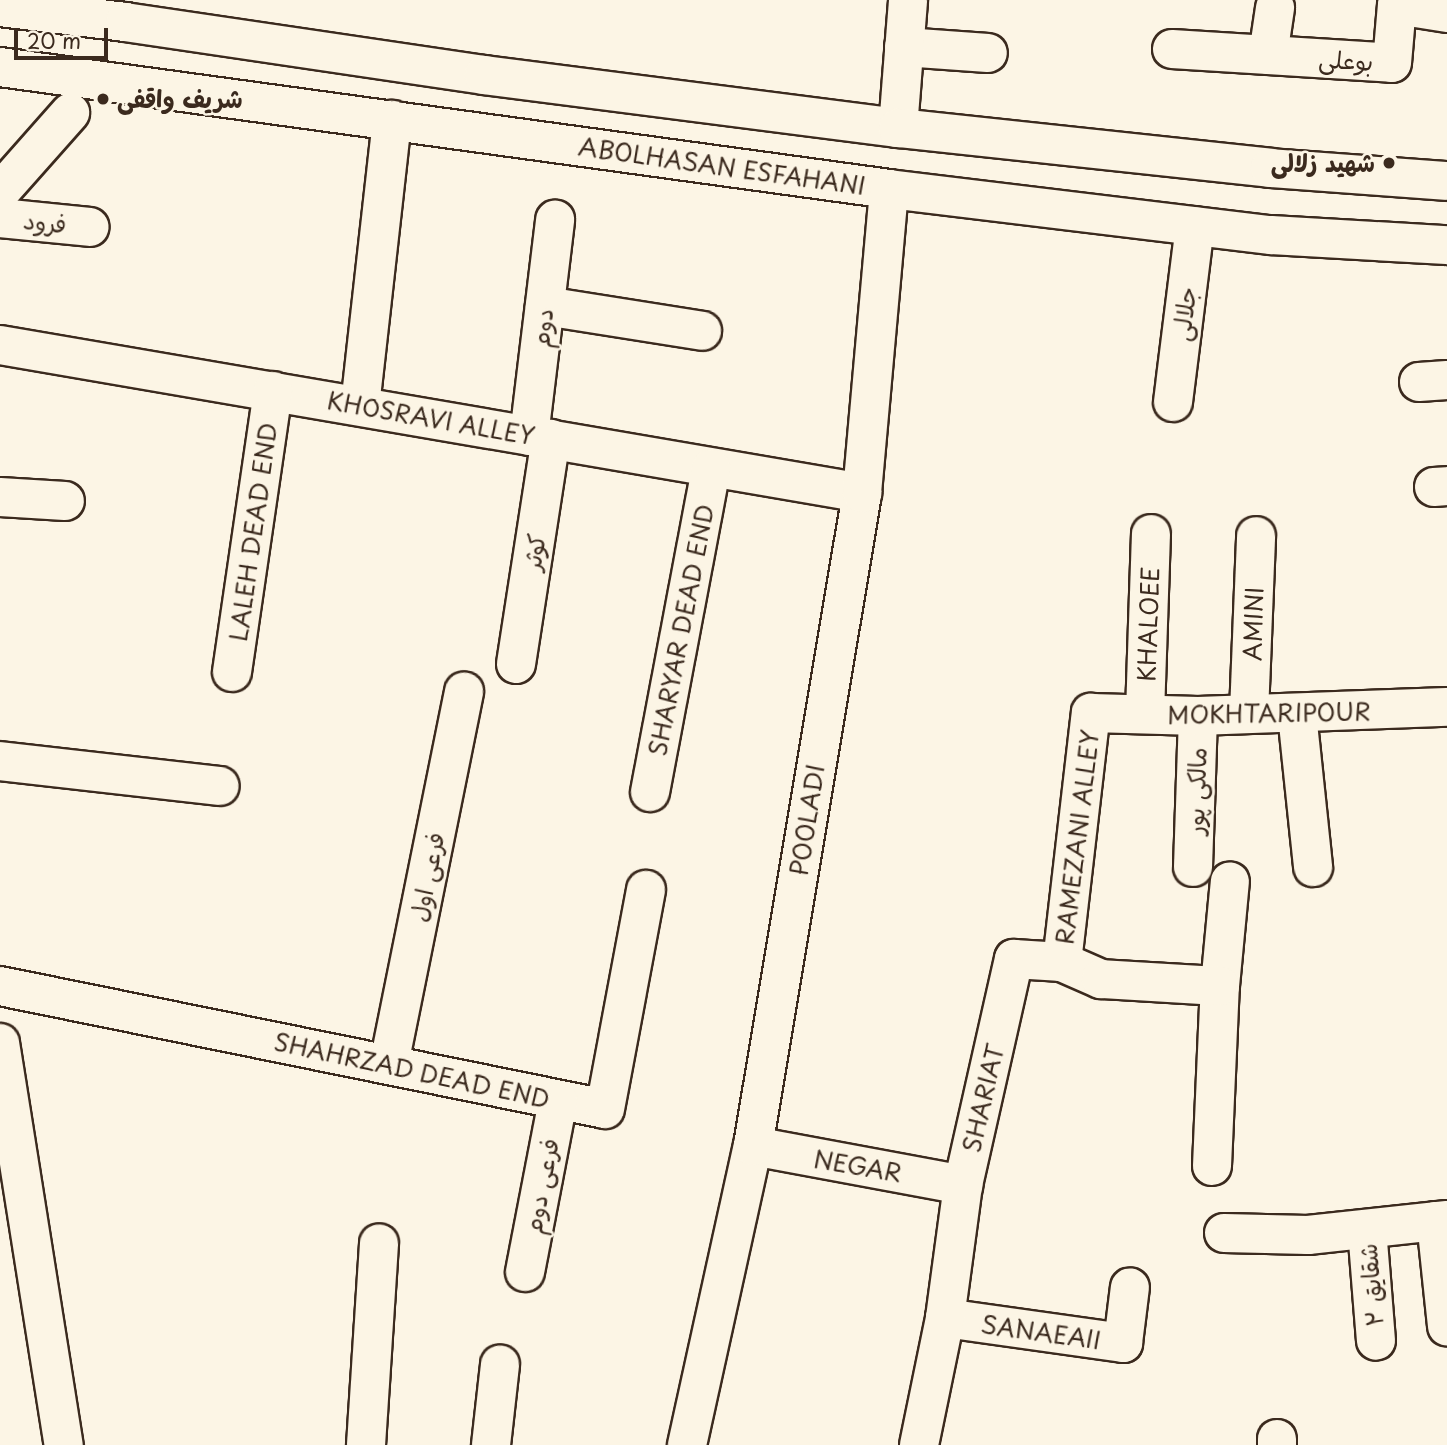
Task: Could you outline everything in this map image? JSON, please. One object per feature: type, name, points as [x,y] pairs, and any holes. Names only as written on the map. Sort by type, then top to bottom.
[{"type":"street","points":[[898,128],[908,0]]},
{"type":"street","name":"بوعلی","points":[[1172,49],[1392,62],[1398,5],[1426,7]]},
{"type":"street","points":[[0,7],[134,11],[484,75],[898,128],[1270,169],[1447,181]]},
{"type":"street","points":[[1268,55],[1275,8]]},
{"type":"street","points":[[904,47],[988,53]]},
{"type":"street","name":"ABOLHASAN ESFAHANI","points":[[0,67],[890,189],[1270,234],[1447,245]]},
{"type":"street","points":[[483,133],[495,127],[502,117],[505,104],[503,92],[484,75]]},
{"type":"street","points":[[569,144],[561,121],[564,109],[580,92],[592,89]]},
{"type":"street","points":[[0,192],[70,113]]},
{"type":"street","points":[[360,406],[392,120]]},
{"type":"street","name":"POOLADI","points":[[687,1445],[754,1146],[862,493],[890,189]]},
{"type":"street","name":"فرود","points":[[0,218],[90,227]]},
{"type":"street","name":"دوم","points":[[540,437],[545,306],[555,220]]},
{"type":"street","name":"جلالی","points":[[1173,402],[1195,226]]},
{"type":"street","points":[[545,306],[702,331]]},
{"type":"street","name":"KHOSRAVI ALLEY","points":[[0,345],[862,493]]},
{"type":"street","name":"LALEH DEAD END","points":[[232,672],[273,391]]},
{"type":"street","name":"کوثر","points":[[516,664],[540,437]]},
{"type":"street","name":"SHARYAR DEAD END","points":[[650,792],[712,469]]},
{"type":"street","points":[[0,497],[65,501]]},
{"type":"street","name":"KHALOEE","points":[[1145,715],[1151,534]]},
{"type":"street","name":"AMINI","points":[[1249,713],[1256,536]]},
{"type":"street","name":"فرعی اول","points":[[389,1064],[464,691]]},
{"type":"street","name":"MOKHTARIPOUR","points":[[1091,713],[1198,716],[1447,707]]},
{"type":"street","name":"RAMEZANI ALLEY","points":[[1062,962],[1091,713]]},
{"type":"street","points":[[1297,714],[1313,867]]},
{"type":"street","name":"مالکی پور","points":[[1193,867],[1198,716]]},
{"type":"street","points":[[0,761],[220,786]]},
{"type":"street","points":[[1212,1166],[1220,986],[1230,881]]},
{"type":"street","name":"SHAHRZAD DEAD END","points":[[0,986],[605,1110],[646,890]]},
{"type":"street","name":"SHARIAT","points":[[919,1445],[945,1318],[963,1185],[1014,959],[1062,962],[1101,978],[1220,986]]},
{"type":"street","points":[[1,1050],[64,1445]]},
{"type":"street","name":"فرعی دوم","points":[[524,1272],[558,1100]]},
{"type":"street","name":"NEGAR","points":[[754,1146],[963,1185]]},
{"type":"street","points":[[1224,1233],[1308,1236],[1442,1220],[1447,1326]]},
{"type":"street","name":"شقایق ۲","points":[[1367,1228],[1376,1341]]},
{"type":"street","points":[[366,1445],[379,1243]]},
{"type":"street","name":"SANAEAII","points":[[945,1318],[1122,1343],[1130,1287]]},
{"type":"street","points":[[491,1445],[500,1365]]},
{"type":"place","name":"شریف واقفی","points":[[103,99]]},
{"type":"place","name":"شهید زلالی","points":[[1389,163]]}]
